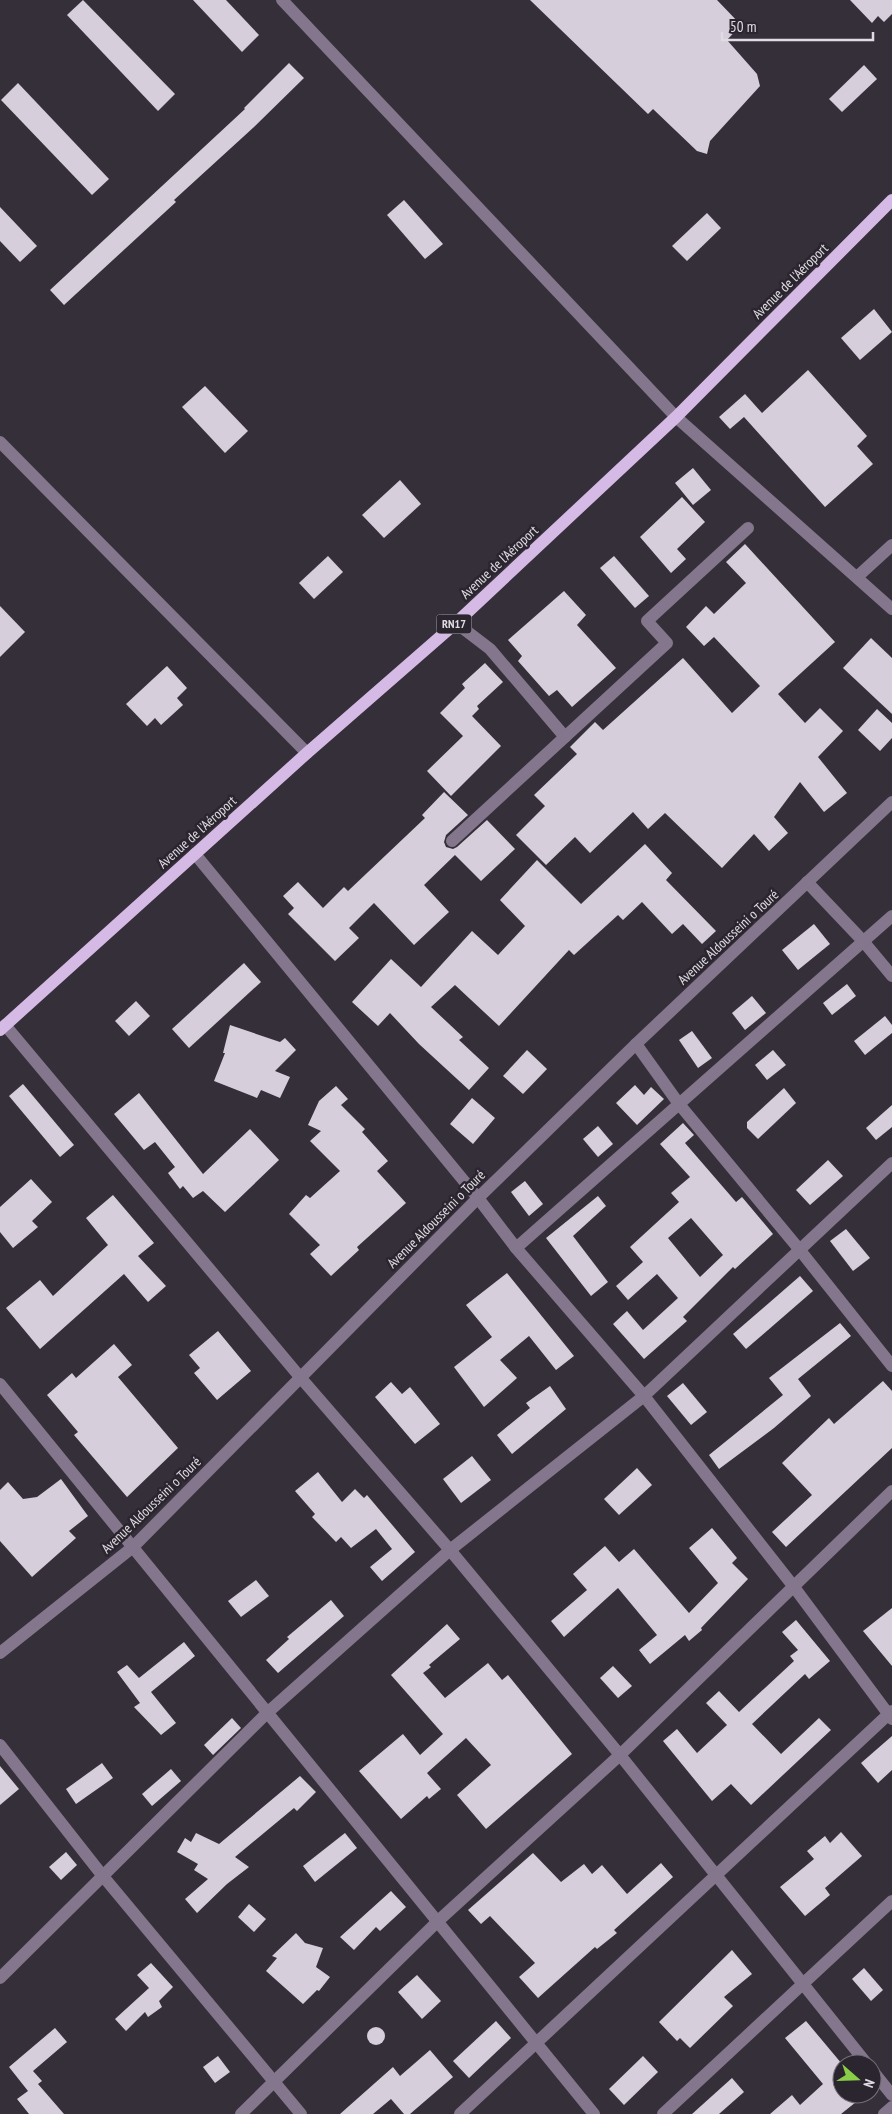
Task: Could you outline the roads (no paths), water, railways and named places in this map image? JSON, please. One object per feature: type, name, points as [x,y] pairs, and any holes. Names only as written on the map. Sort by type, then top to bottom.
[{"type":"main road","name":"Avenue de l'Aéroport","points":[[3,1027],[307,753],[456,623],[676,417],[892,200]]},
{"type":"street","points":[[282,0],[676,417],[892,609]]},
{"type":"street","points":[[0,442],[307,753]]},
{"type":"street","points":[[452,841],[667,643],[647,621],[748,528]]},
{"type":"street","points":[[857,578],[892,545]]},
{"type":"street","points":[[456,623],[490,649],[565,737]]},
{"type":"street","name":"Avenue Aldousseini o Touré","points":[[0,1653],[133,1547],[478,1198],[636,1044],[892,802]]},
{"type":"street","points":[[195,854],[478,1198],[516,1248],[644,1396],[794,1587],[891,1715],[460,2114]]},
{"type":"street","points":[[807,882],[863,941],[892,976]]},
{"type":"street","points":[[516,1248],[892,916]]},
{"type":"street","points":[[3,1027],[300,1377],[450,1550],[620,1755],[859,2054]]},
{"type":"street","points":[[636,1044],[679,1104],[799,1249],[892,1366]]},
{"type":"street","points":[[0,1978],[266,1713],[450,1550],[644,1396],[892,1163]]},
{"type":"street","points":[[0,1384],[594,2114]]},
{"type":"street","points":[[241,2114],[437,1922],[620,1755],[892,1491]]},
{"type":"street","points":[[0,1745],[102,1875],[301,2114]]},
{"type":"street","points":[[662,2114],[892,1901]]},
{"type":"street","points":[[882,2082],[892,2095]]},
{"type":"street","points":[[884,2114],[892,2107]]}]
